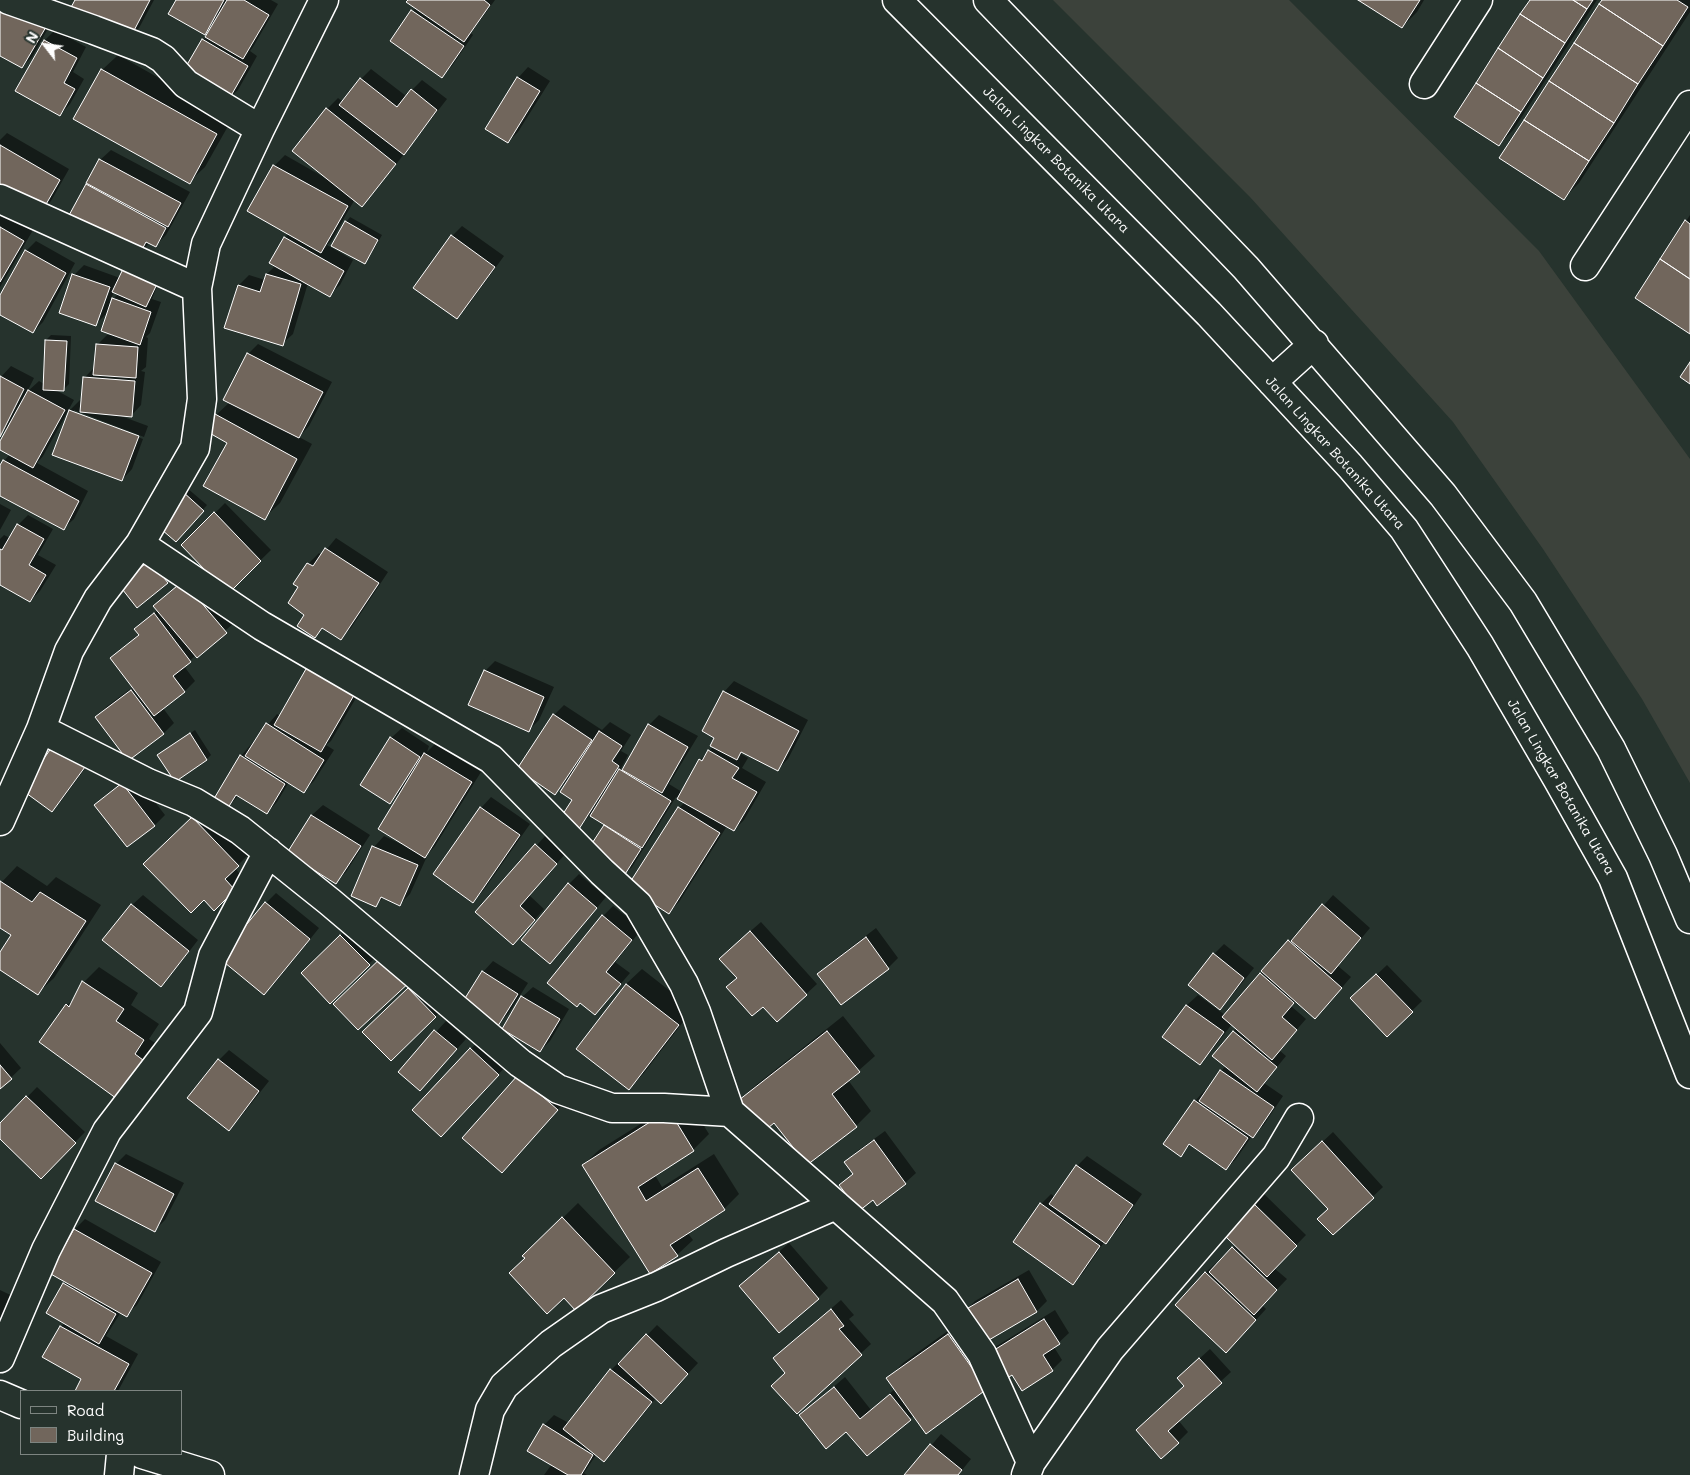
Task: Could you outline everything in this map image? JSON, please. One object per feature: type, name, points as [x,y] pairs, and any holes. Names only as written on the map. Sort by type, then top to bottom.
[{"type":"street","points":[[9,0],[152,52],[163,58],[186,84],[260,129]]},
{"type":"street","points":[[0,821],[41,729],[69,651],[98,599],[140,544],[195,448],[202,399],[197,288],[206,244],[324,0]]},
{"type":"street","name":"Jalan Lingkar Botanika Utara","points":[[897,0],[1202,307],[1350,466],[1404,529],[1480,646],[1613,878],[1690,1074]]},
{"type":"street","points":[[988,0],[1246,268],[1444,495],[1523,602],[1611,748],[1690,919]]},
{"type":"street","points":[[1424,84],[1478,0]]},
{"type":"street","points":[[1585,266],[1690,106]]},
{"type":"street","points":[[0,199],[197,288]]},
{"type":"street","points":[[1272,382],[1314,344]]},
{"type":"street","points":[[140,544],[262,626],[491,759],[638,906],[684,984],[696,1012],[730,1112],[945,1301],[982,1354],[1028,1468]]},
{"type":"street","points":[[41,729],[148,783],[194,802],[240,830],[330,902],[520,1063],[558,1089],[612,1108],[664,1108],[730,1112]]},
{"type":"street","points":[[0,1358],[46,1250],[107,1131],[198,1012],[213,956],[268,852]]},
{"type":"street","points":[[1028,1468],[1110,1349],[1276,1157],[1299,1118]]},
{"type":"street","points":[[474,1475],[490,1410],[504,1386],[551,1344],[601,1309],[656,1287],[726,1253],[836,1205]]},
{"type":"street","points":[[0,1395],[20,1404]]},
{"type":"street","points":[[119,1475],[121,1455]]},
{"type":"street","points":[[145,1455],[210,1475]]},
{"type":"shaded area","points":[[1053,0],[1289,0],[1539,251],[1690,459],[1690,783],[1642,699],[1543,549],[1453,422],[1250,197]]},
{"type":"building","points":[[0,0],[46,27],[22,68],[0,56]]},
{"type":"building","points":[[75,0],[150,0],[129,40],[69,11]]},
{"type":"building","points":[[176,0],[224,0],[205,35],[168,14]]},
{"type":"building","points":[[227,0],[244,0],[269,15],[243,59],[205,37]]},
{"type":"building","points":[[408,0],[484,0],[490,5],[464,42],[406,2]]},
{"type":"building","points":[[1358,0],[1420,0],[1402,28]]},
{"type":"building","points":[[1530,0],[1573,0],[1587,9],[1565,43],[1520,14]]},
{"type":"building","points":[[1573,0],[1593,0],[1587,9]]},
{"type":"building","points":[[1602,0],[1677,0],[1688,7],[1663,46],[1599,4]]},
{"type":"building","points":[[1599,4],[1663,46],[1638,84],[1574,43]]},
{"type":"building","points":[[411,10],[464,46],[442,78],[390,41]]},
{"type":"building","points":[[1520,14],[1565,43],[1543,78],[1498,48]]},
{"type":"building","points":[[202,39],[248,66],[228,101],[181,75]]},
{"type":"building","points":[[44,40],[77,58],[64,83],[75,89],[60,116],[15,91]]},
{"type":"building","points":[[1574,43],[1638,84],[1614,123],[1549,81]]},
{"type":"building","points":[[1498,48],[1543,78],[1521,112],[1476,83]]},
{"type":"building","points":[[101,69],[217,134],[190,184],[73,119]]},
{"type":"building","points":[[517,77],[540,91],[508,143],[485,129]]},
{"type":"building","points":[[360,78],[397,107],[411,89],[437,110],[404,155],[339,105]]},
{"type":"building","points":[[1549,81],[1614,123],[1589,161],[1524,120]]},
{"type":"building","points":[[1476,83],[1521,112],[1499,146],[1454,117]]},
{"type":"building","points":[[326,108],[396,164],[362,207],[292,151]]},
{"type":"building","points":[[1524,120],[1589,161],[1564,200],[1499,158]]},
{"type":"building","points":[[0,145],[60,180],[41,213],[0,190]]},
{"type":"building","points":[[99,159],[181,203],[168,227],[86,183]]},
{"type":"building","points":[[273,165],[348,206],[321,253],[247,211]]},
{"type":"building","points":[[86,184],[166,228],[156,247],[146,242],[138,257],[67,219]]},
{"type":"building","points":[[1685,220],[1690,224],[1690,279],[1660,259]]},
{"type":"building","points":[[345,221],[378,240],[365,264],[331,246]]},
{"type":"building","points":[[0,227],[24,241],[0,282]]},
{"type":"building","points":[[451,235],[495,267],[457,319],[413,288]]},
{"type":"building","points":[[284,237],[344,271],[330,297],[269,263]]},
{"type":"building","points":[[25,250],[66,273],[33,333],[0,315],[0,295]]},
{"type":"building","points":[[1660,259],[1690,279],[1690,334],[1635,298]]},
{"type":"building","points":[[123,269],[157,284],[146,307],[112,292]]},
{"type":"building","points":[[72,274],[110,287],[96,326],[59,313]]},
{"type":"building","points":[[266,274],[301,284],[283,346],[224,328],[238,285],[260,292]]},
{"type":"building","points":[[112,298],[151,312],[140,345],[101,331]]},
{"type":"building","points":[[45,340],[67,341],[64,391],[43,390]]},
{"type":"building","points":[[96,344],[138,347],[136,378],[93,375]]},
{"type":"building","points":[[247,353],[323,392],[299,438],[223,400]]},
{"type":"building","points":[[1690,362],[1690,384],[1680,377]]},
{"type":"building","points":[[0,376],[24,389],[0,437]]},
{"type":"building","points":[[83,377],[135,381],[132,417],[80,412]]},
{"type":"building","points":[[28,390],[65,410],[33,468],[0,450],[0,441]]},
{"type":"building","points":[[69,410],[139,436],[122,481],[52,455]]},
{"type":"building","points":[[215,414],[297,459],[265,520],[203,486],[227,443],[206,431]]},
{"type":"building","points":[[3,460],[79,501],[64,530],[0,496],[0,465]]},
{"type":"building","points":[[182,491],[204,511],[176,542],[154,523]]},
{"type":"building","points":[[214,512],[261,561],[228,594],[181,545]]},
{"type":"building","points":[[17,524],[44,539],[29,565],[46,575],[30,602],[0,585],[0,549],[2,550]]},
{"type":"building","points":[[325,548],[379,583],[341,640],[322,628],[315,638],[297,626],[304,615],[288,603],[298,587],[293,584],[307,563],[313,566]]},
{"type":"building","points":[[150,560],[168,583],[137,608],[119,585]]},
{"type":"building","points":[[183,581],[227,633],[197,658],[153,606]]},
{"type":"building","points":[[154,613],[191,662],[173,676],[185,692],[154,716],[110,658],[139,635],[134,629]]},
{"type":"building","points":[[310,662],[357,690],[321,752],[274,725]]},
{"type":"building","points":[[484,670],[544,697],[529,732],[468,705]]},
{"type":"building","points":[[131,690],[164,734],[128,761],[95,717]]},
{"type":"building","points":[[723,691],[799,731],[778,771],[741,752],[737,760],[710,746],[714,738],[702,731]]},
{"type":"building","points":[[553,714],[592,740],[555,795],[517,769]]},
{"type":"building","points":[[266,723],[324,760],[304,793],[245,756]]},
{"type":"building","points":[[648,724],[688,747],[662,793],[622,770]]},
{"type":"building","points":[[599,731],[622,746],[612,761],[619,766],[579,829],[561,817],[572,800],[560,792]]},
{"type":"building","points":[[190,733],[207,760],[175,782],[157,755]]},
{"type":"building","points":[[390,737],[420,757],[390,804],[360,785]]},
{"type":"building","points":[[54,744],[85,767],[52,812],[22,790]]},
{"type":"building","points":[[708,750],[739,768],[732,778],[757,792],[734,831],[677,799],[699,759],[702,761]]},
{"type":"building","points":[[424,753],[472,782],[425,858],[378,829]]},
{"type":"building","points":[[240,755],[285,784],[267,814],[236,795],[226,811],[212,802]]},
{"type":"building","points":[[619,769],[671,801],[642,848],[590,816]]},
{"type":"building","points":[[122,783],[155,826],[127,847],[94,805]]},
{"type":"building","points":[[480,807],[520,835],[473,903],[433,874]]},
{"type":"building","points":[[678,807],[720,833],[669,914],[627,887]]},
{"type":"building","points":[[311,815],[361,846],[336,884],[287,853]]},
{"type":"building","points":[[192,817],[239,866],[225,879],[235,890],[214,911],[204,900],[191,913],[143,864]]},
{"type":"building","points":[[604,825],[641,849],[622,879],[585,854]]},
{"type":"building","points":[[535,844],[557,864],[520,906],[535,920],[513,945],[475,912]]},
{"type":"building","points":[[372,846],[418,865],[400,906],[381,897],[376,907],[351,896]]},
{"type":"building","points":[[0,881],[32,902],[40,892],[86,921],[38,995],[0,970],[0,952],[11,935],[0,928]]},
{"type":"building","points":[[568,883],[597,908],[550,964],[521,940]]},
{"type":"building","points":[[265,902],[310,939],[264,995],[219,958]]},
{"type":"building","points":[[131,904],[189,951],[161,987],[102,940]]},
{"type":"building","points":[[1322,904],[1361,938],[1331,974],[1291,941]]},
{"type":"building","points":[[602,915],[632,940],[606,972],[621,984],[595,1015],[580,1003],[577,1007],[547,983]]},
{"type":"building","points":[[750,931],[807,995],[777,1022],[763,1007],[752,1016],[726,987],[737,978],[719,959]]},
{"type":"building","points":[[340,935],[370,965],[330,1004],[301,973]]},
{"type":"building","points":[[866,937],[889,969],[841,1005],[817,974]]},
{"type":"building","points":[[1288,940],[1342,988],[1315,1019],[1261,971]]},
{"type":"building","points":[[386,953],[412,980],[358,1030],[333,1004]]},
{"type":"building","points":[[1213,953],[1244,978],[1220,1010],[1188,985]]},
{"type":"building","points":[[482,971],[518,994],[498,1026],[462,1003]]},
{"type":"building","points":[[1260,973],[1294,1003],[1282,1017],[1297,1030],[1272,1060],[1222,1017]]},
{"type":"building","points":[[1376,974],[1413,1012],[1387,1037],[1350,998]]},
{"type":"building","points":[[82,981],[124,1009],[116,1021],[144,1040],[135,1054],[151,1066],[124,1104],[39,1042],[66,1004],[69,1007]]},
{"type":"building","points":[[626,984],[679,1025],[629,1090],[576,1049]]},
{"type":"building","points":[[408,988],[436,1017],[391,1061],[362,1032]]},
{"type":"building","points":[[521,996],[560,1019],[540,1052],[502,1029]]},
{"type":"building","points":[[1186,1005],[1224,1032],[1200,1065],[1162,1037]]},
{"type":"building","points":[[434,1030],[457,1049],[420,1091],[398,1072]]},
{"type":"building","points":[[827,1031],[860,1072],[832,1094],[857,1127],[807,1165],[774,1123],[763,1132],[739,1100]]},
{"type":"building","points":[[1233,1031],[1277,1067],[1257,1092],[1212,1056]]},
{"type":"building","points":[[470,1048],[499,1075],[441,1137],[412,1110]]},
{"type":"building","points":[[218,1059],[259,1091],[229,1131],[187,1098]]},
{"type":"building","points":[[0,1065],[12,1079],[0,1089]]},
{"type":"building","points":[[1220,1070],[1274,1107],[1253,1138],[1199,1101]]},
{"type":"building","points":[[518,1075],[558,1110],[502,1173],[462,1138]]},
{"type":"building","points":[[26,1096],[76,1143],[41,1179],[0,1139],[0,1123]]},
{"type":"building","points":[[1194,1100],[1248,1138],[1226,1170],[1189,1144],[1181,1157],[1163,1144]]},
{"type":"building","points":[[669,1110],[694,1151],[638,1187],[646,1201],[698,1168],[725,1210],[670,1245],[678,1256],[650,1274],[582,1165]]},
{"type":"building","points":[[874,1140],[906,1184],[877,1206],[873,1200],[859,1211],[839,1185],[853,1174],[844,1162]]},
{"type":"building","points":[[1322,1141],[1374,1198],[1333,1235],[1317,1219],[1328,1209],[1291,1170]]},
{"type":"building","points":[[115,1163],[174,1194],[155,1232],[95,1201]]},
{"type":"building","points":[[1076,1165],[1133,1205],[1106,1244],[1049,1204]]},
{"type":"building","points":[[1251,1201],[1297,1246],[1267,1277],[1221,1232]]},
{"type":"building","points":[[1040,1203],[1100,1246],[1073,1285],[1013,1242]]},
{"type":"building","points":[[562,1217],[615,1273],[576,1311],[564,1298],[547,1314],[509,1273],[525,1258],[522,1256]]},
{"type":"building","points":[[74,1229],[152,1273],[127,1317],[49,1273]]},
{"type":"building","points":[[1232,1247],[1277,1290],[1254,1315],[1209,1272]]},
{"type":"building","points":[[779,1252],[819,1299],[779,1333],[739,1286]]},
{"type":"building","points":[[1205,1272],[1256,1320],[1226,1353],[1175,1305]]},
{"type":"building","points":[[1018,1279],[1037,1312],[982,1344],[963,1311]]},
{"type":"building","points":[[63,1283],[116,1314],[99,1344],[46,1313]]},
{"type":"building","points":[[831,1309],[844,1326],[839,1329],[862,1355],[797,1414],[771,1386],[785,1373],[773,1358]]},
{"type":"building","points":[[1044,1319],[1060,1344],[1043,1355],[1053,1371],[1022,1391],[1012,1375],[1000,1383],[983,1357]]},
{"type":"building","points":[[60,1326],[129,1364],[115,1390],[76,1390],[81,1379],[42,1357]]},
{"type":"building","points":[[646,1334],[688,1374],[661,1404],[618,1364]]},
{"type":"building","points":[[948,1334],[987,1389],[926,1434],[886,1378]]},
{"type":"building","points":[[1199,1358],[1222,1383],[1168,1431],[1179,1443],[1161,1459],[1136,1430],[1184,1386],[1177,1378]]},
{"type":"building","points":[[610,1369],[652,1402],[604,1462],[563,1429]]},
{"type":"building","points":[[834,1387],[860,1419],[890,1394],[911,1420],[867,1456],[846,1432],[826,1449],[799,1415]]},
{"type":"building","points":[[543,1424],[593,1455],[581,1475],[568,1475],[527,1451]]},
{"type":"building","points":[[930,1444],[962,1470],[958,1475],[904,1475]]}]
